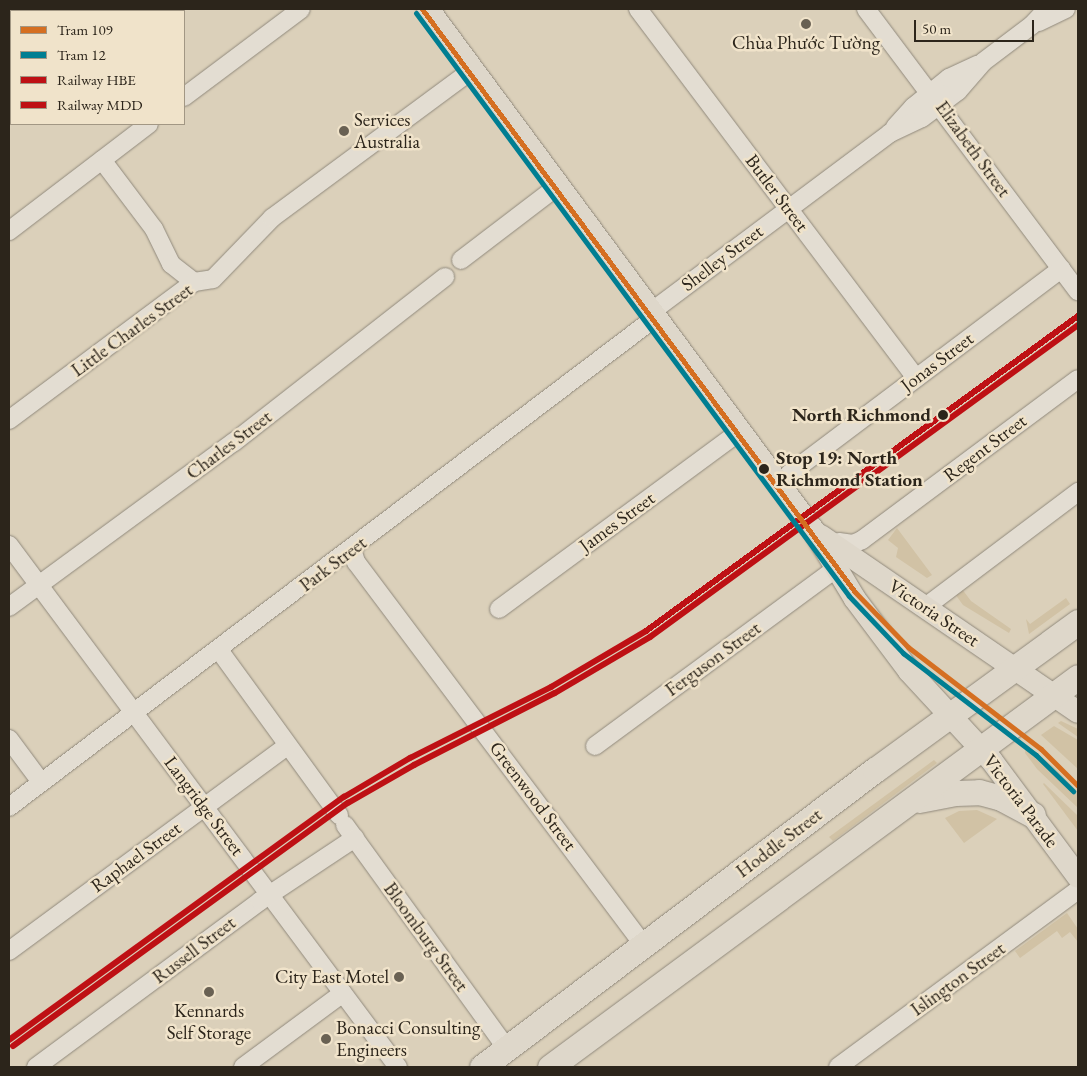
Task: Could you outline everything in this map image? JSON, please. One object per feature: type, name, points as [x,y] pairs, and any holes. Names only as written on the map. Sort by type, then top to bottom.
[{"type":"highway","name":"Hoddle Street","points":[[482,1067],[948,716],[1078,622]]},
{"type":"highway","points":[[550,1067],[1078,677]]},
{"type":"highway","points":[[903,808],[940,795],[979,792],[1001,798],[1033,815]]},
{"type":"main road","points":[[413,9],[465,75],[520,133]]},
{"type":"main road","name":"Victoria Street","points":[[428,9],[814,531],[855,599],[918,683],[982,749]]},
{"type":"main road","points":[[713,394],[747,459],[830,573],[855,599]]},
{"type":"main road","points":[[713,394],[749,424],[839,542],[858,561]]},
{"type":"main road","name":"Victoria Street","points":[[814,531],[1054,696]]},
{"type":"main road","points":[[1054,696],[1078,712]]},
{"type":"main road","name":"Victoria Parade","points":[[982,749],[1078,877]]},
{"type":"street","points":[[185,96],[301,9]]},
{"type":"street","name":"Butler Street","points":[[638,9],[916,378]]},
{"type":"street","name":"Elizabeth Street","points":[[866,9],[1078,291]]},
{"type":"street","name":"Shelley Street","points":[[654,314],[788,207],[935,99],[949,78],[983,62],[1032,25],[1047,9]]},
{"type":"street","name":"Shelley Street","points":[[1032,25],[1066,9]]},
{"type":"street","name":"Little Charles Street","points":[[9,420],[194,282],[213,279],[272,218],[465,75]]},
{"type":"street","points":[[9,231],[148,125]]},
{"type":"street","points":[[102,160],[154,229],[171,264],[194,282]]},
{"type":"street","points":[[461,260],[559,184]]},
{"type":"street","name":"Jonas Street","points":[[788,474],[1062,269]]},
{"type":"street","name":"Charles Street","points":[[9,607],[40,587],[234,442],[445,277]]},
{"type":"street","name":"Park Street","points":[[9,807],[352,549],[654,314]]},
{"type":"street","name":"Regent Street","points":[[839,542],[860,541],[1078,378]]},
{"type":"street","name":"James Street","points":[[499,609],[735,435]]},
{"type":"street","points":[[924,608],[1078,492]]},
{"type":"street","name":"Langridge Street","points":[[9,545],[398,1067]]},
{"type":"street","name":"Greenwood Street","points":[[352,549],[360,567],[644,945]]},
{"type":"street","name":"Ferguson Street","points":[[595,746],[830,573]]},
{"type":"street","name":"Bloomburg Street","points":[[219,650],[507,1049]]},
{"type":"street","points":[[9,739],[41,782]]},
{"type":"street","name":"Raphael Street","points":[[9,951],[287,746]]},
{"type":"street","name":"Russell Street","points":[[36,1067],[271,895],[346,826]]},
{"type":"street","name":"Islington Street","points":[[838,1067],[1078,890]]},
{"type":"street","points":[[243,1067],[343,993]]},
{"type":"shaded area","points":[[897,528],[932,575],[927,578],[896,557],[898,548],[888,540]]},
{"type":"shaded area","points":[[962,589],[971,601],[1011,629],[1009,633],[963,605],[955,594]]},
{"type":"shaded area","points":[[1066,598],[1070,604],[1029,634],[1026,619],[1030,624]]},
{"type":"shaded area","points":[[1061,721],[1078,729],[1078,737],[1058,723]]},
{"type":"shaded area","points":[[1054,726],[1078,740],[1078,769],[1041,735]]},
{"type":"shaded area","points":[[1026,745],[1055,768],[1078,792],[1078,808],[1037,769],[1025,753]]},
{"type":"shaded area","points":[[934,760],[937,763],[833,841],[829,837]]},
{"type":"shaded area","points":[[1043,784],[1078,816],[1078,831]]},
{"type":"shaded area","points":[[977,810],[997,819],[964,843],[945,818],[959,811]]},
{"type":"shaded area","points":[[1067,913],[1078,929],[1078,942],[1070,932],[1062,938],[1057,931],[1020,958],[1015,951]]},
{"type":"tram line","name":"109","points":[[422,9],[855,592],[908,647],[1041,749],[1078,786]]},
{"type":"tram line","name":"12","points":[[416,13],[849,596],[903,653],[1036,755],[1073,791]]},
{"type":"rail line","name":"HBE","points":[[9,1040],[344,797],[410,758],[551,687],[646,631],[1078,316]]},
{"type":"rail line","name":"MDD","points":[[13,1046],[348,803],[414,765],[555,693],[650,637],[1078,325]]},
{"type":"place","name":"Chùa Phước Tường","points":[[806,24]]},
{"type":"place","name":"Services Australia","points":[[344,131]]},
{"type":"place","name":"North Richmond","points":[[943,415]]},
{"type":"place","name":"Stop 19: North Richmond Station","points":[[764,469]]},
{"type":"place","name":"City East Motel","points":[[399,977]]},
{"type":"place","name":"Kennards Self Storage","points":[[209,992]]},
{"type":"place","name":"Bonacci Consulting Engineers","points":[[326,1039]]}]
